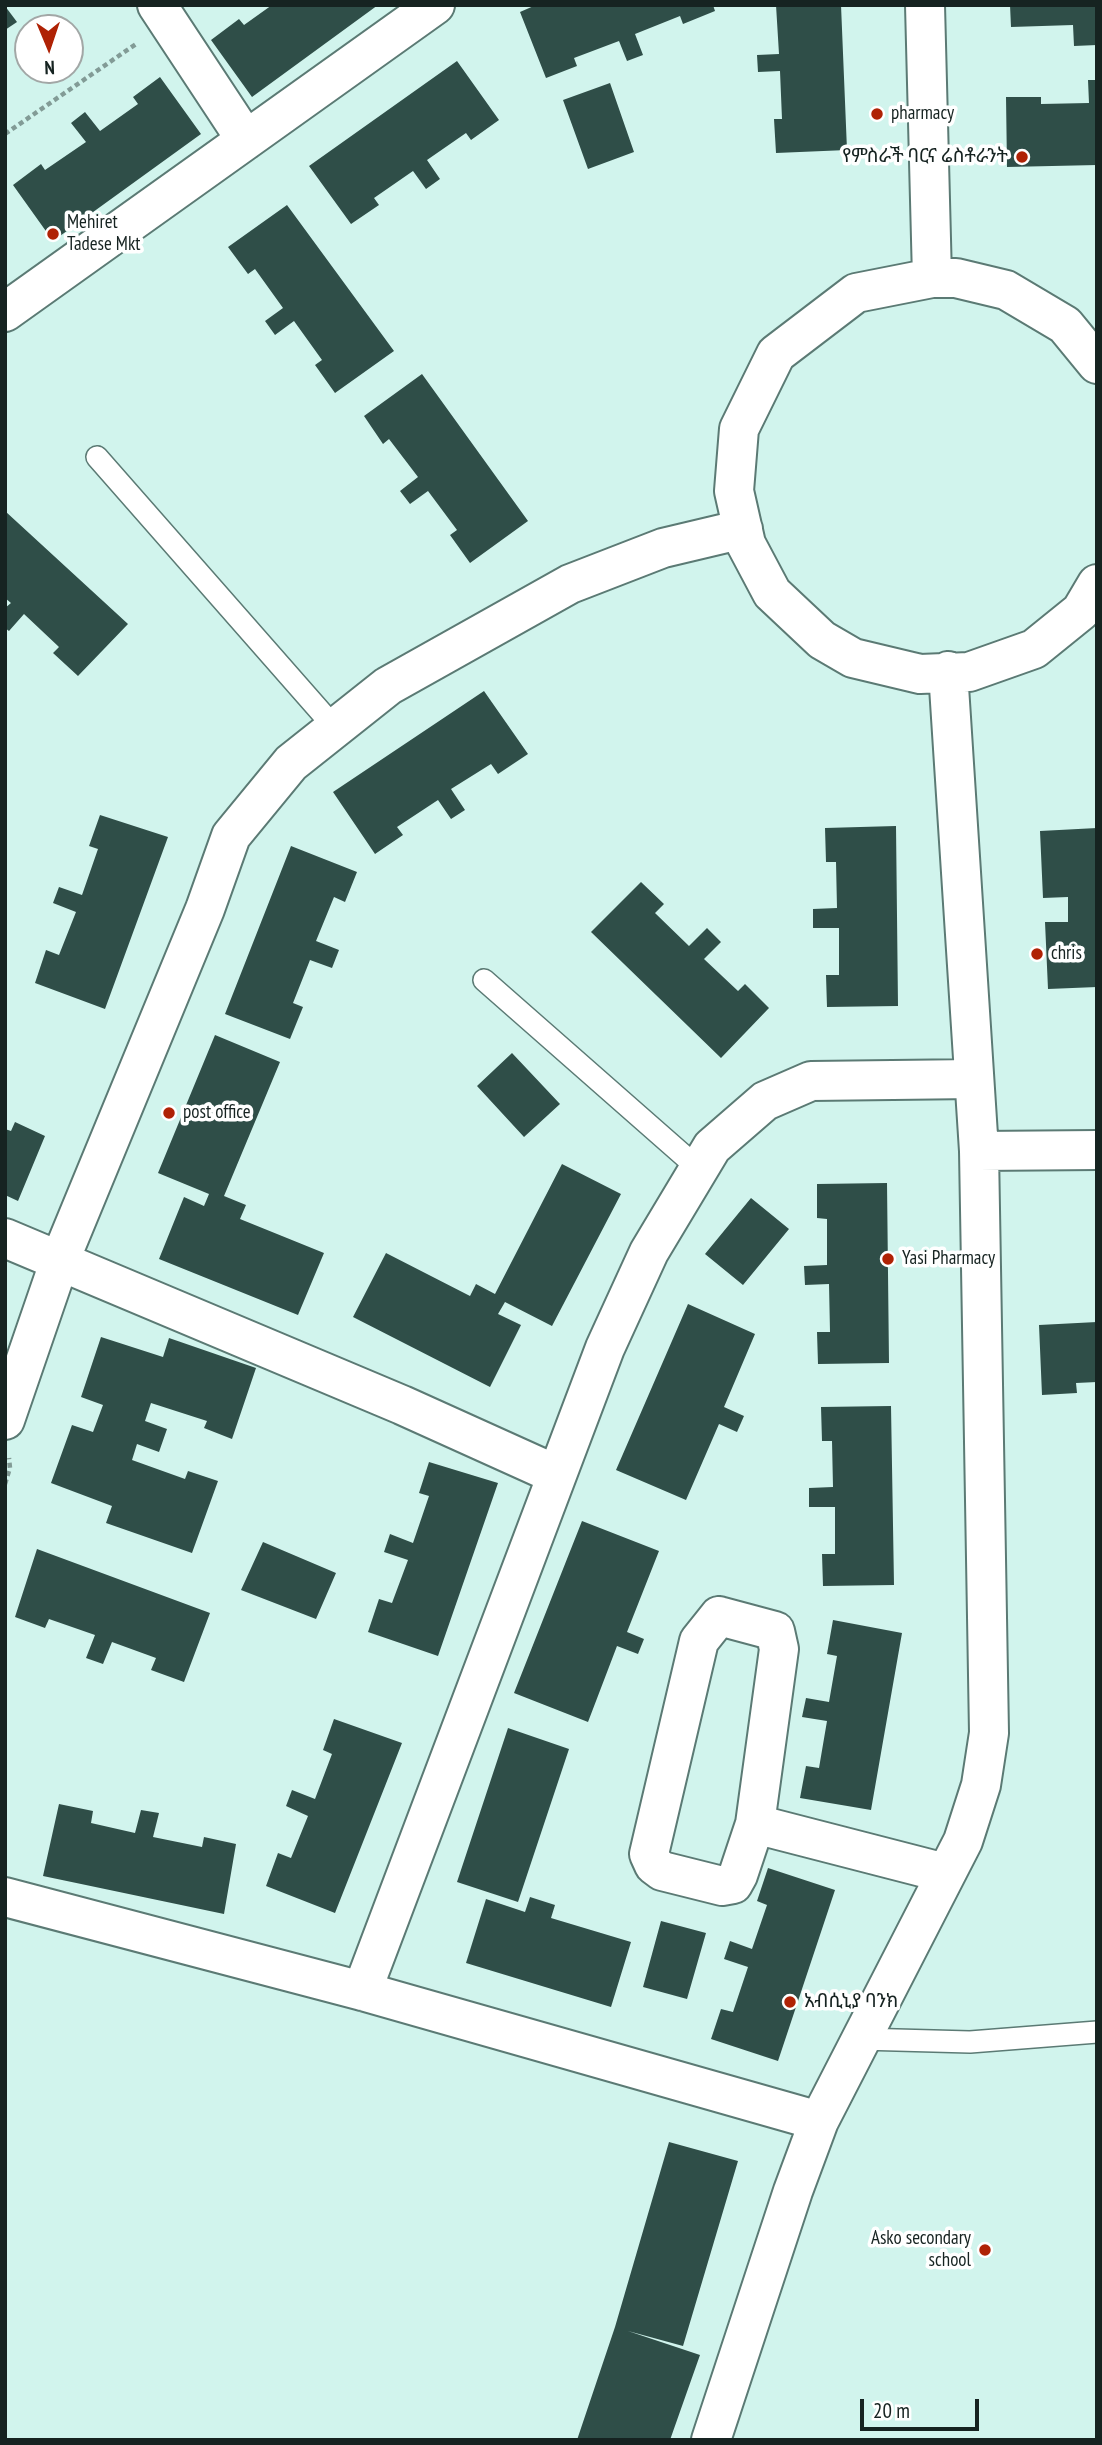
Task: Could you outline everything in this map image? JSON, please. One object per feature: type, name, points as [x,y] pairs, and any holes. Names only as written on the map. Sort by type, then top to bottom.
[{"type":"street","points":[[5,312],[435,5]]},
{"type":"street","points":[[925,5],[932,278]]},
{"type":"street","points":[[163,14],[246,140]]},
{"type":"street","points":[[1097,364],[1065,325],[1006,290],[956,278],[932,278],[856,293],[776,354],[739,429],[734,491],[746,544],[772,593],[822,640],[853,658],[920,674],[969,672],[1034,649],[1081,611],[1097,584]]},
{"type":"street","points":[[5,1420],[60,1260],[205,909],[231,836],[291,763],[388,686],[570,584],[663,548],[743,529]]},
{"type":"street","points":[[711,2440],[819,2120],[962,1841],[981,1786],[989,1732],[979,1151],[948,671]]},
{"type":"street","points":[[362,1990],[605,1348],[649,1252],[712,1147],[765,1101],[811,1081],[974,1079]]},
{"type":"street","points":[[979,1151],[1097,1150]]},
{"type":"street","points":[[5,1238],[402,1405],[557,1475]]},
{"type":"street","points":[[719,1616],[775,1631],[779,1649],[755,1824],[733,1884],[722,1886],[662,1871],[654,1865],[649,1854],[699,1641],[719,1616]]},
{"type":"street","points":[[755,1824],[945,1873]]},
{"type":"street","points":[[5,1897],[362,1990],[819,2120]]},
{"type":"lane","points":[[97,457],[335,728]]},
{"type":"lane","points":[[484,980],[699,1169]]},
{"type":"lane","points":[[860,2039],[970,2042],[1097,2032]]},
{"type":"path","points":[[5,134],[163,14]]},
{"type":"building","points":[[272,5],[378,5],[252,97],[211,40],[239,19],[244,25]]},
{"type":"building","points":[[536,5],[713,5],[715,11],[683,24],[680,16],[635,34],[643,55],[627,61],[619,41],[574,58],[577,66],[546,78],[520,12]]},
{"type":"building","points":[[776,5],[841,5],[847,150],[776,153],[774,119],[782,119],[780,71],[758,72],[757,55],[779,54]]},
{"type":"building","points":[[1010,5],[1097,5],[1097,45],[1074,46],[1073,25],[1011,27]]},
{"type":"building","points":[[5,6],[14,18],[14,24],[5,30]]},
{"type":"building","points":[[457,61],[499,120],[471,140],[466,133],[427,160],[440,179],[426,189],[413,171],[374,198],[379,205],[351,224],[309,166]]},
{"type":"building","points":[[160,77],[201,134],[53,241],[13,185],[41,164],[45,170],[86,142],[71,123],[85,112],[100,131],[138,104],[133,97]]},
{"type":"building","points":[[1088,80],[1097,80],[1097,165],[1007,167],[1006,97],[1041,97],[1041,104],[1089,103]]},
{"type":"building","points":[[610,83],[634,152],[588,169],[563,100]]},
{"type":"building","points":[[287,205],[394,351],[335,393],[315,365],[322,360],[294,321],[275,335],[265,321],[283,308],[255,269],[248,274],[228,247]]},
{"type":"building","points":[[422,374],[528,521],[470,563],[450,535],[457,530],[428,491],[410,504],[400,491],[418,477],[389,439],[383,444],[364,416]]},
{"type":"building","points":[[5,511],[128,624],[78,676],[53,653],[59,647],[24,614],[9,631],[5,628],[5,608],[11,603],[5,598]]},
{"type":"building","points":[[484,691],[528,754],[498,774],[491,764],[451,789],[465,810],[451,819],[438,800],[397,827],[403,835],[375,854],[333,792]]},
{"type":"building","points":[[100,815],[168,837],[105,1009],[35,983],[46,950],[59,955],[76,912],[53,903],[59,887],[82,895],[98,849],[89,846]]},
{"type":"building","points":[[896,826],[898,1006],[827,1007],[826,975],[839,975],[839,928],[813,928],[813,909],[837,908],[836,862],[826,862],[825,828]]},
{"type":"building","points":[[1097,828],[1097,987],[1048,989],[1045,922],[1068,922],[1068,897],[1043,898],[1040,831]]},
{"type":"building","points":[[291,846],[357,872],[345,902],[334,897],[316,941],[339,950],[332,968],[310,960],[293,1003],[303,1007],[290,1039],[225,1014]]},
{"type":"building","points":[[641,882],[664,904],[655,913],[689,946],[707,928],[721,942],[704,959],[738,991],[745,984],[769,1008],[721,1058],[591,932]]},
{"type":"building","points":[[215,1035],[280,1062],[224,1196],[246,1205],[240,1219],[324,1253],[298,1315],[159,1259],[184,1197],[204,1206],[209,1194],[158,1173]]},
{"type":"building","points":[[512,1053],[560,1104],[524,1137],[477,1086]]},
{"type":"building","points":[[15,1122],[45,1136],[18,1201],[5,1195],[5,1129],[11,1131]]},
{"type":"building","points":[[562,1164],[621,1194],[552,1326],[505,1302],[498,1314],[521,1325],[490,1387],[353,1317],[386,1253],[470,1296],[476,1284],[495,1294]]},
{"type":"building","points":[[887,1183],[889,1363],[818,1364],[817,1332],[830,1332],[829,1284],[805,1285],[804,1266],[827,1265],[827,1219],[817,1218],[817,1184]]},
{"type":"building","points":[[751,1198],[789,1229],[743,1285],[705,1254]]},
{"type":"building","points":[[688,1304],[755,1334],[724,1407],[744,1416],[737,1432],[719,1424],[686,1500],[616,1470]]},
{"type":"building","points":[[1097,1322],[1097,1382],[1076,1383],[1077,1393],[1042,1395],[1039,1325]]},
{"type":"building","points":[[101,1337],[163,1357],[169,1338],[256,1368],[232,1439],[204,1428],[207,1421],[151,1403],[145,1421],[167,1429],[159,1452],[137,1444],[132,1460],[185,1479],[188,1471],[218,1481],[192,1553],[106,1523],[112,1506],[51,1483],[72,1425],[93,1432],[103,1405],[81,1397]]},
{"type":"building","points":[[891,1406],[894,1585],[823,1586],[822,1554],[835,1554],[835,1507],[809,1507],[809,1488],[833,1487],[832,1441],[822,1441],[821,1407]]},
{"type":"building","points":[[429,1462],[498,1483],[438,1656],[368,1632],[379,1599],[392,1603],[408,1560],[384,1552],[390,1534],[413,1543],[429,1496],[419,1493]]},
{"type":"building","points":[[582,1521],[659,1551],[627,1632],[644,1639],[638,1654],[617,1646],[588,1722],[514,1693]]},
{"type":"building","points":[[263,1542],[336,1573],[316,1619],[241,1590]]},
{"type":"building","points":[[37,1549],[210,1613],[184,1682],[151,1670],[156,1658],[112,1642],[103,1664],[86,1658],[95,1635],[49,1619],[45,1628],[15,1617]]},
{"type":"building","points":[[833,1620],[902,1633],[871,1810],[800,1798],[806,1766],[819,1768],[827,1721],[802,1717],[806,1698],[829,1702],[837,1656],[827,1654]]},
{"type":"building","points":[[334,1719],[402,1743],[335,1913],[266,1886],[278,1853],[291,1858],[308,1816],[286,1806],[292,1790],[315,1799],[332,1754],[323,1750]]},
{"type":"building","points":[[508,1728],[569,1749],[518,1902],[457,1882]]},
{"type":"building","points":[[59,1804],[93,1811],[91,1823],[135,1833],[141,1810],[159,1813],[153,1837],[202,1847],[204,1837],[236,1844],[224,1914],[43,1876]]},
{"type":"building","points":[[768,1868],[835,1890],[778,2061],[711,2039],[721,2009],[733,2012],[748,1967],[724,1959],[730,1941],[752,1949],[767,1905],[757,1901]]},
{"type":"building","points":[[530,1897],[555,1905],[551,1918],[631,1942],[611,2007],[466,1963],[486,1899],[525,1912]]},
{"type":"building","points":[[661,1921],[706,1933],[687,1999],[643,1987]]},
{"type":"building","points":[[669,2142],[738,2161],[683,2346],[628,2331],[700,2355],[670,2440],[577,2440],[615,2327]]},
{"type":"place","name":"pharmacy","points":[[877,114]]},
{"type":"place","name":"የምስራች ባርና ሬስቶራንት","points":[[1022,157]]},
{"type":"place","name":"Mehiret Tadese Mkt","points":[[53,234]]},
{"type":"place","name":"chris","points":[[1037,954]]},
{"type":"place","name":"post office","points":[[169,1113]]},
{"type":"place","name":"Yasi Pharmacy","points":[[888,1259]]},
{"type":"place","name":"አብሲኒያ ባንክ","points":[[790,2002]]},
{"type":"place","name":"Asko secondary school","points":[[985,2250]]}]
